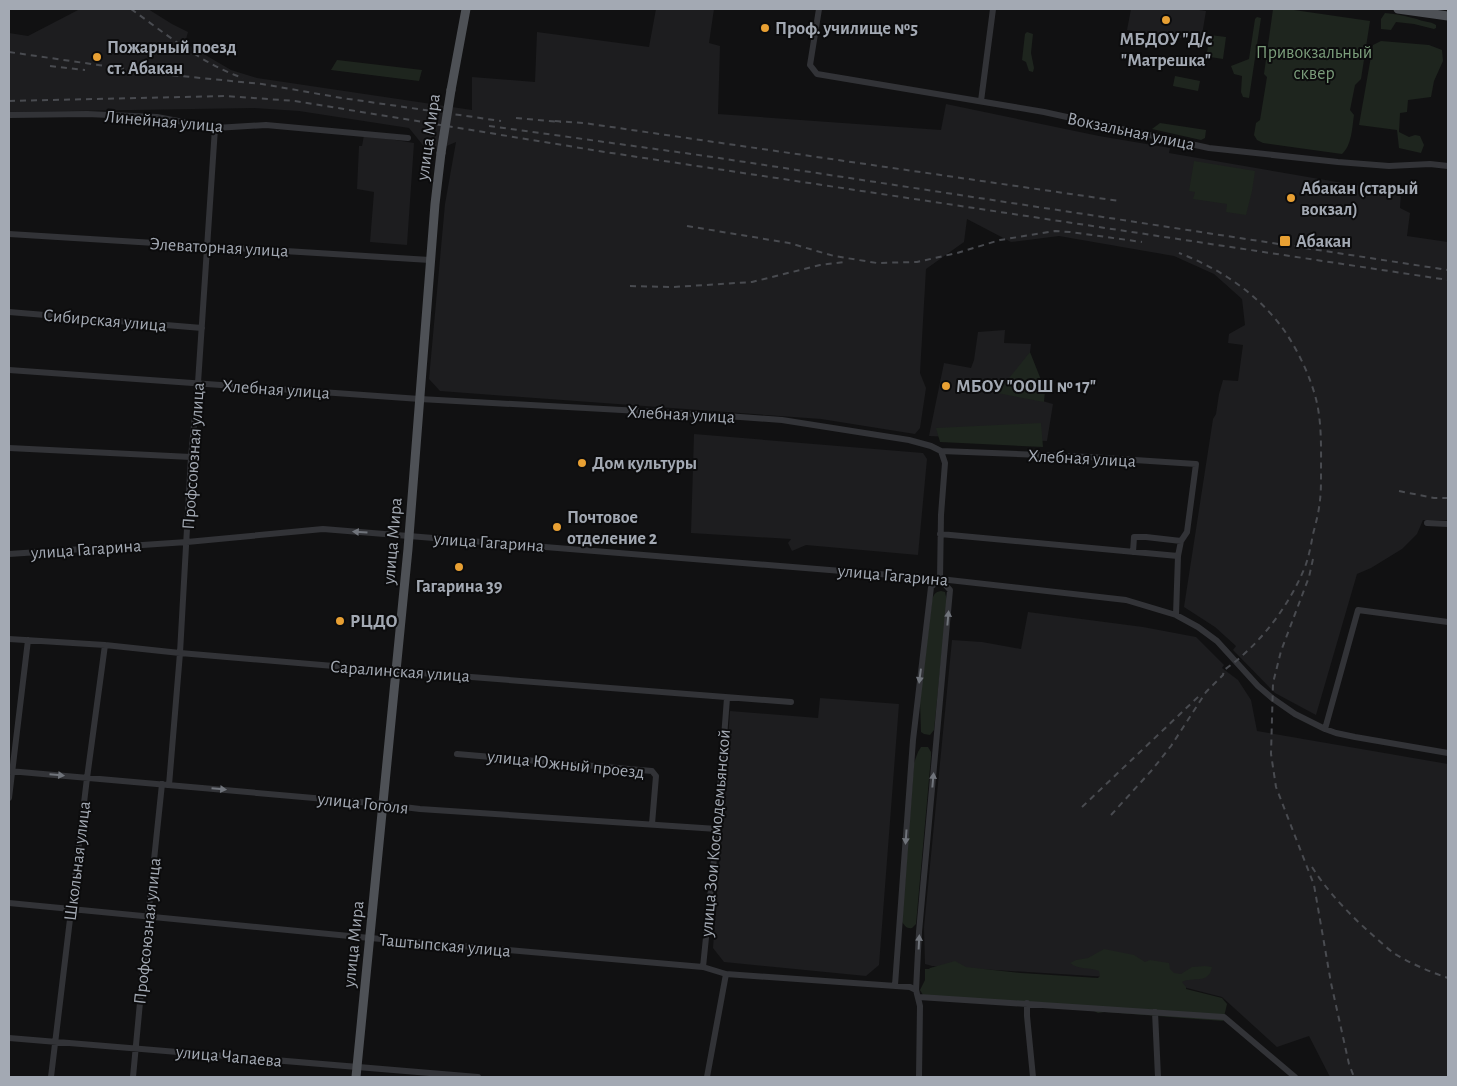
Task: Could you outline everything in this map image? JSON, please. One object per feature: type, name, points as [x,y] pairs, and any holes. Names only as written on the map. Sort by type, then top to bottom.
[{"type":"main road","name":"улица Мира","points":[[356,1077],[409,536],[435,204],[451,90],[466,9]]},
{"type":"main road","points":[[1398,9],[1443,13]]},
{"type":"street","name":"Вокзальная улица","points":[[819,9],[810,65],[816,74],[1044,112],[1209,148],[1389,166],[1430,164],[1448,166]]},
{"type":"street","points":[[981,101],[993,9]]},
{"type":"street","name":"Линейная улица","points":[[9,116],[87,114],[157,117],[215,128],[266,125],[408,138]]},
{"type":"street","name":"Профсоюзная улица","points":[[133,1077],[148,916],[180,653],[191,457],[208,247],[215,128]]},
{"type":"street","name":"Элеваторная улица","points":[[9,234],[430,260]]},
{"type":"street","name":"Сибирская улица","points":[[9,312],[202,328]]},
{"type":"street","name":"Хлебная улица","points":[[9,370],[420,399],[782,420],[909,440],[941,451],[1089,457],[1196,464],[1187,532],[1180,541],[1178,556],[1176,615]]},
{"type":"street","points":[[9,448],[191,457]]},
{"type":"street","points":[[919,1077],[920,1006],[917,994],[921,915],[950,590],[940,579],[940,534],[945,463],[941,451]]},
{"type":"street","points":[[1427,523],[1448,524]]},
{"type":"street","name":"улица Гагарина","points":[[9,554],[187,542],[323,529],[940,579],[1126,600],[1176,615],[1198,627],[1217,641],[1258,686],[1272,698],[1295,714],[1325,729],[1355,737],[1448,753]]},
{"type":"street","points":[[940,534],[1178,556]]},
{"type":"street","points":[[1133,552],[1134,537],[1180,541]]},
{"type":"street","points":[[895,985],[913,740],[931,587],[940,579]]},
{"type":"street","points":[[1325,729],[1358,610],[1448,622]]},
{"type":"street","name":"Саралинская улица","points":[[9,639],[105,645],[396,671],[791,702]]},
{"type":"street","points":[[9,798],[10,771],[28,640]]},
{"type":"street","name":"Школьная улица","points":[[51,1077],[105,645]]},
{"type":"street","name":"улица Зои Космодемьянской","points":[[703,967],[717,829],[727,698]]},
{"type":"street","name":"улица Южный проезд","points":[[457,754],[652,771],[656,776],[652,824]]},
{"type":"street","name":"улица Гоголя","points":[[10,771],[420,809],[717,829]]},
{"type":"street","name":"Таштыпская улица","points":[[9,903],[370,938],[703,967],[726,974],[910,986],[917,994],[1027,1004],[1224,1016],[1295,1077]]},
{"type":"street","points":[[708,1077],[726,974]]},
{"type":"street","points":[[1027,1004],[1033,1077]]},
{"type":"street","points":[[1155,1012],[1158,1077]]},
{"type":"street","name":"улица Чапаева","points":[[9,1038],[478,1077]]},
{"type":"shaded area","points":[[80,9],[148,9],[188,32],[185,43],[231,70],[257,78],[472,110],[472,77],[535,82],[537,32],[649,47],[656,9],[714,9],[709,43],[720,46],[718,114],[941,130],[946,104],[1099,136],[1170,148],[1169,153],[1401,193],[1400,208],[1410,213],[1407,236],[1448,242],[1448,520],[1423,520],[1417,534],[1402,549],[1371,568],[1357,574],[1316,715],[1275,693],[1233,650],[1236,646],[1215,627],[1184,607],[1213,419],[1216,414],[1223,380],[1238,381],[1243,345],[1228,343],[1229,334],[1245,325],[1242,299],[1214,274],[1174,256],[1059,236],[1011,242],[967,219],[964,242],[926,269],[920,373],[926,388],[920,428],[915,434],[821,419],[440,391],[429,379],[445,204],[456,142],[435,151],[426,149],[409,128],[299,111],[254,108],[9,112],[9,33],[28,36]]},
{"type":"shaded area","name":"МБДОУ \"Д/с \"Матрешка\"","points":[[1131,9],[1192,9],[1206,11],[1201,41],[1127,30]]},
{"type":"shaded area","points":[[364,135],[414,143],[407,245],[370,242],[374,192],[357,189],[359,146],[362,146]]},
{"type":"shaded area","points":[[1005,330],[1004,343],[1031,344],[1025,396],[1053,404],[1047,441],[929,436],[944,363],[971,368],[978,332]]},
{"type":"shaded area","points":[[694,434],[923,453],[927,459],[918,555],[806,545],[792,551],[788,543],[791,539],[691,533]]},
{"type":"shaded area","points":[[1028,612],[1143,627],[1196,637],[1224,665],[1222,668],[1238,680],[1251,700],[1257,731],[1448,764],[1448,1077],[1330,1077],[1309,1036],[1277,1047],[1222,997],[1156,980],[932,966],[925,964],[924,927],[952,640],[982,642],[1021,649]]},
{"type":"shaded area","points":[[820,698],[899,704],[879,965],[866,976],[724,962],[713,948],[730,711],[818,718]]},
{"type":"green space","name":"Привокзальный сквер","points":[[1273,9],[1287,9],[1370,21],[1361,79],[1355,85],[1350,110],[1354,115],[1351,136],[1348,146],[1342,154],[1263,143],[1257,140],[1254,135],[1256,123],[1260,120],[1267,77],[1264,74]]},
{"type":"green space","points":[[1385,13],[1431,23],[1436,25],[1436,28],[1396,22],[1391,30],[1381,29],[1381,19]]},
{"type":"green space","points":[[1257,17],[1261,18],[1249,98],[1243,97],[1241,92],[1242,76],[1234,74],[1231,66],[1249,59],[1255,19]]},
{"type":"green space","points":[[1027,32],[1033,34],[1031,53],[1033,72],[1029,71],[1026,62],[1022,60],[1025,34]]},
{"type":"green space","points":[[1210,35],[1226,37],[1223,59],[1210,57],[1207,52]]},
{"type":"green space","points":[[1381,41],[1429,45],[1442,50],[1443,61],[1434,81],[1431,97],[1408,100],[1407,112],[1400,113],[1399,132],[1409,137],[1420,136],[1424,145],[1421,153],[1399,148],[1397,130],[1359,125],[1373,45]]},
{"type":"green space","points":[[337,60],[422,70],[419,81],[331,70]]},
{"type":"green space","points":[[1175,76],[1200,81],[1198,91],[1173,86]]},
{"type":"green space","points":[[1160,123],[1206,130],[1205,138],[1201,140],[1152,129]]},
{"type":"green space","points":[[1194,161],[1255,171],[1246,215],[1226,212],[1227,204],[1193,199],[1195,192],[1189,191]]},
{"type":"green space","points":[[1030,352],[1045,390],[1044,402],[997,393]]},
{"type":"green space","points":[[1041,423],[1043,447],[940,442],[936,428]]},
{"type":"green space","points":[[937,592],[945,592],[947,601],[934,730],[930,735],[921,732],[920,701],[932,600]]},
{"type":"green space","points":[[921,747],[928,747],[931,757],[916,924],[910,928],[906,927],[902,922],[914,763]]},
{"type":"green space","points":[[1104,949],[1134,955],[1145,962],[1150,960],[1169,963],[1170,969],[1174,973],[1181,974],[1192,967],[1212,967],[1208,976],[1204,978],[1182,982],[1186,989],[1222,998],[1227,1004],[1223,1021],[1098,1013],[1094,1011],[923,995],[920,990],[925,980],[925,969],[955,961],[966,967],[1098,978],[1100,976],[1099,971],[1077,967],[1070,963],[1088,958]]},
{"type":"railway","points":[[131,9],[199,57],[243,78]]},
{"type":"railway","points":[[9,52],[160,74],[262,84],[342,98],[501,121]]},
{"type":"railway","points":[[50,66],[85,70]]},
{"type":"railway","points":[[9,101],[226,96],[295,101],[605,152],[1448,280]]},
{"type":"railway","points":[[516,118],[561,122]]},
{"type":"railway","points":[[555,121],[584,123],[1119,201]]},
{"type":"railway","points":[[489,126],[706,156],[1448,270]]},
{"type":"railway","points":[[687,226],[789,243],[834,256],[877,263],[917,262],[957,253],[1000,240],[1055,231],[1142,242]]},
{"type":"railway","points":[[1111,815],[1171,746],[1206,692],[1223,675],[1224,670],[1250,649],[1282,610],[1305,567],[1320,504],[1321,446],[1318,408],[1304,365],[1276,319],[1252,295],[1224,275],[1195,259],[1179,253]]},
{"type":"railway","points":[[630,286],[674,287],[752,282],[820,265],[845,262]]},
{"type":"railway","points":[[1399,491],[1434,498],[1448,498]]},
{"type":"railway","points":[[1313,559],[1309,577],[1281,651],[1273,683],[1271,754],[1276,787],[1314,885],[1331,983],[1349,1064],[1354,1077]]},
{"type":"railway","points":[[1082,807],[1199,696]]},
{"type":"railway","points":[[1312,867],[1342,905],[1390,951],[1414,964],[1448,978]]},
{"type":"place","name":"МБДОУ \"Д/с \"Матрешка\"","points":[[1166,20]]},
{"type":"place","name":"Проф. училище №5","points":[[765,28]]},
{"type":"place","name":"Пожарный поезд ст. Абакан","points":[[97,57]]},
{"type":"place","name":"Абакан (старый вокзал)","points":[[1291,198]]},
{"type":"place","name":"Абакан","points":[[1285,241]]},
{"type":"place","name":"МБОУ \"ООШ № 17\"","points":[[946,386]]},
{"type":"place","name":"Дом культуры","points":[[582,463]]},
{"type":"place","name":"Почтовое отделение 2","points":[[557,527]]},
{"type":"place","name":"Гагарина 39","points":[[459,567]]},
{"type":"place","name":"РЦДО","points":[[340,621]]}]
